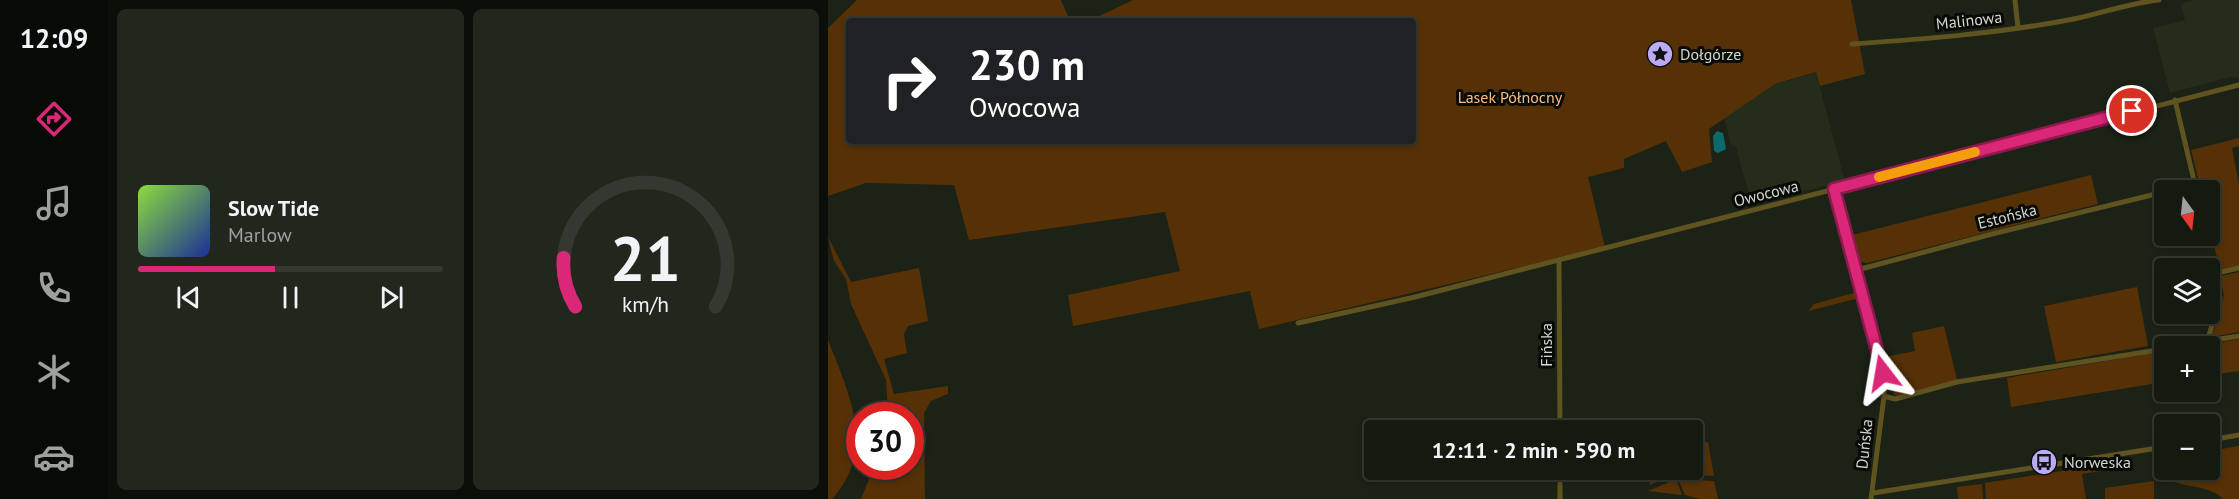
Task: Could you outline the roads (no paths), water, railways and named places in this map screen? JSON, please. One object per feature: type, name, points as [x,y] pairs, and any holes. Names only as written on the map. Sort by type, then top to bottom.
[{"type":"street","points":[[2015,0],[2018,28]]},
{"type":"street","name":"Malinowa","points":[[1852,44],[2018,28],[2076,19],[2129,3],[2158,0]]},
{"type":"street","name":"Owocowa","points":[[1298,322],[1415,297],[2239,85]]},
{"type":"street","points":[[2175,100],[2193,180]]},
{"type":"street","name":"Duńska","points":[[1834,189],[1883,372],[1884,396],[1872,496]]},
{"type":"street","name":"Estońska","points":[[1857,270],[2154,194]]},
{"type":"street","name":"Fińska","points":[[1559,260],[1560,420]]},
{"type":"street","points":[[2209,336],[2220,298],[2217,273],[2239,268]]},
{"type":"street","points":[[2220,341],[2239,336]]},
{"type":"street","points":[[1884,396],[1894,399],[1958,382],[2154,350]]},
{"type":"street","points":[[2220,438],[2239,435]]},
{"type":"street","points":[[1872,496],[2154,449]]},
{"type":"street","points":[[1560,480],[1560,499]]},
{"type":"water","points":[[1717,131],[1723,133],[1726,149],[1718,153],[1714,151],[1713,136]]},
{"type":"place","name":"Dołgórze","points":[[1660,54]]},
{"type":"place","name":"Norweska","points":[[2044,462]]},
{"type":"park label","name":"Lasek Północny","points":[[1510,97]]}]
